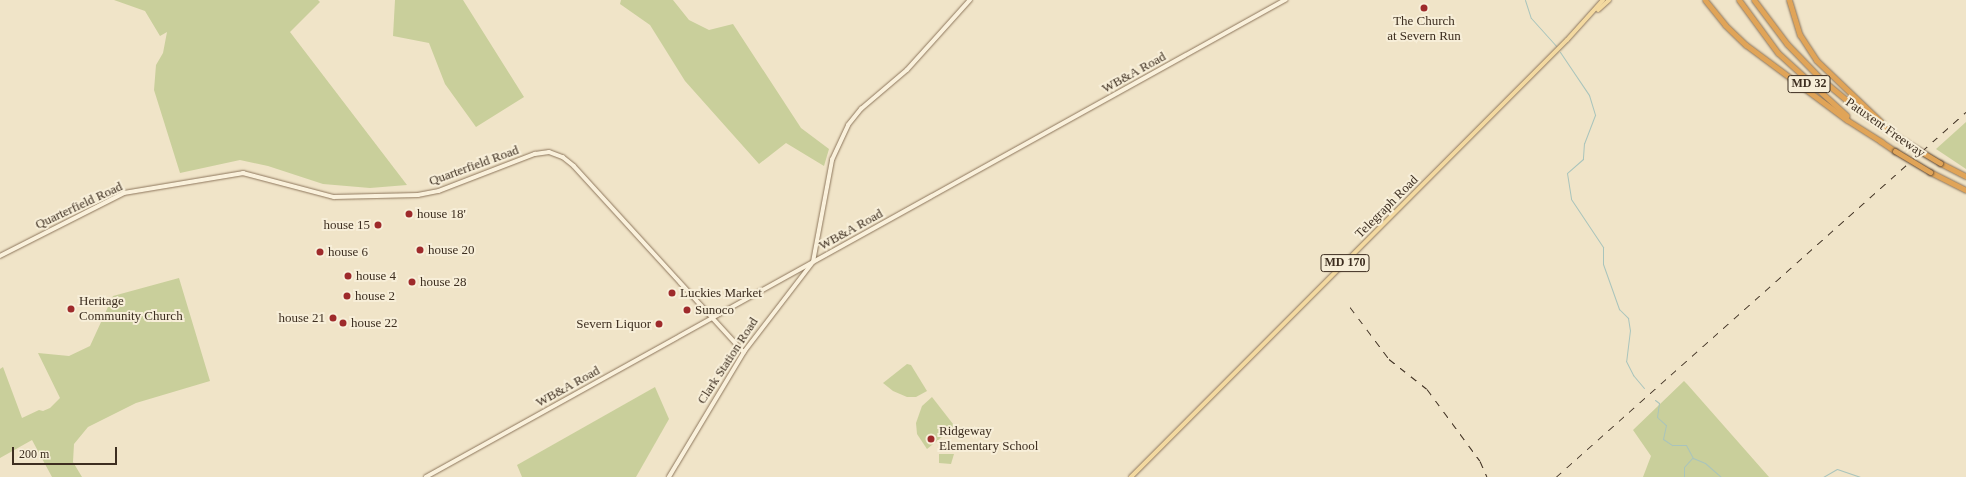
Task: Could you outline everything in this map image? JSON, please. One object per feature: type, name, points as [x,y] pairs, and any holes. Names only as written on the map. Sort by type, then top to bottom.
[{"type":"highway","points":[[1705,0],[1725,25],[1746,45],[1847,120],[1882,142]]},
{"type":"highway","name":"Patuxent Freeway","points":[[1739,0],[1763,34],[1796,71],[1829,102],[1895,151],[1930,172],[1966,190]]},
{"type":"highway","name":"Patuxent Freeway","points":[[1754,0],[1787,44],[1820,78],[1856,108],[1903,141],[1940,163],[1966,176]]},
{"type":"highway","points":[[1789,0],[1800,35],[1816,60],[1903,141]]},
{"type":"main road","name":"Telegraph Road","points":[[1588,18],[1603,0]]},
{"type":"main road","name":"Telegraph Road","points":[[1131,477],[1588,18],[1609,0]]},
{"type":"street","points":[[812,262],[832,160],[844,131],[861,109],[907,70],[970,0]]},
{"type":"street","name":"WB&A Road","points":[[426,477],[1285,0]]},
{"type":"street","name":"Quarterfield Road","points":[[0,256],[124,193],[243,173],[339,197],[418,196],[439,191],[535,154],[549,152],[563,156],[574,166],[744,352]]},
{"type":"street","name":"Clark Station Road","points":[[669,477],[744,352],[812,262]]},
{"type":"green space","points":[[114,0],[318,0],[320,2],[290,32],[407,185],[370,188],[323,184],[268,166],[240,160],[180,173],[154,90],[156,65],[163,53],[167,32],[160,36],[145,11]]},
{"type":"green space","points":[[395,0],[463,0],[524,97],[476,127],[445,84],[429,43],[393,36]]},
{"type":"green space","points":[[621,0],[673,0],[689,20],[709,30],[733,24],[801,128],[829,149],[824,166],[786,143],[759,164],[685,81],[650,25],[620,4]]},
{"type":"green space","points":[[1966,122],[1966,169],[1936,149]]},
{"type":"green space","points":[[179,278],[210,381],[136,403],[88,427],[74,444],[73,462],[82,477],[52,477],[32,440],[0,458],[0,369],[3,367],[22,418],[39,410],[43,411],[50,408],[60,398],[38,353],[69,356],[90,346],[113,296]]},
{"type":"green space","points":[[907,364],[911,365],[927,391],[916,397],[907,397],[893,391],[883,383]]},
{"type":"green space","points":[[1684,381],[1769,477],[1643,477],[1651,456],[1633,430]]},
{"type":"green space","points":[[655,387],[669,419],[636,477],[522,477],[517,465]]},
{"type":"green space","points":[[932,397],[953,424],[953,428],[927,449],[917,434],[916,423],[922,406]]},
{"type":"green space","points":[[939,454],[954,454],[951,464],[939,463]]},
{"type":"waterway","points":[[1525,0],[1531,18],[1557,47]]},
{"type":"waterway","points":[[1560,52],[1589,95],[1595,115],[1584,143],[1583,159],[1567,173],[1571,199],[1603,247],[1603,264],[1619,309],[1628,318],[1630,330],[1626,361],[1633,375],[1644,388]]},
{"type":"waterway","points":[[1655,400],[1659,403],[1657,417],[1666,425],[1663,439],[1672,445],[1686,445],[1693,458],[1705,463],[1721,477]]},
{"type":"waterway","points":[[1684,477],[1684,467],[1692,458]]},
{"type":"waterway","points":[[1823,477],[1837,469],[1860,477]]},
{"type":"railway","points":[[1556,477],[1966,112]]},
{"type":"railway","points":[[1350,307],[1389,359],[1427,389],[1480,461],[1487,477]]},
{"type":"place","name":"The Church at Severn Run","points":[[1424,8]]},
{"type":"place","name":"house 18'","points":[[409,214]]},
{"type":"place","name":"house 15","points":[[378,225]]},
{"type":"place","name":"house 20","points":[[420,250]]},
{"type":"place","name":"house 6","points":[[320,252]]},
{"type":"place","name":"house 4","points":[[348,276]]},
{"type":"place","name":"house 28","points":[[412,282]]},
{"type":"place","name":"Luckies Market","points":[[672,293]]},
{"type":"place","name":"house 2","points":[[347,296]]},
{"type":"place","name":"Heritage Community Church","points":[[71,309]]},
{"type":"place","name":"Sunoco","points":[[687,310]]},
{"type":"place","name":"house 21","points":[[333,318]]},
{"type":"place","name":"house 22","points":[[343,323]]},
{"type":"place","name":"Severn Liquor","points":[[659,324]]},
{"type":"place","name":"Ridgeway Elementary School","points":[[931,439]]}]
